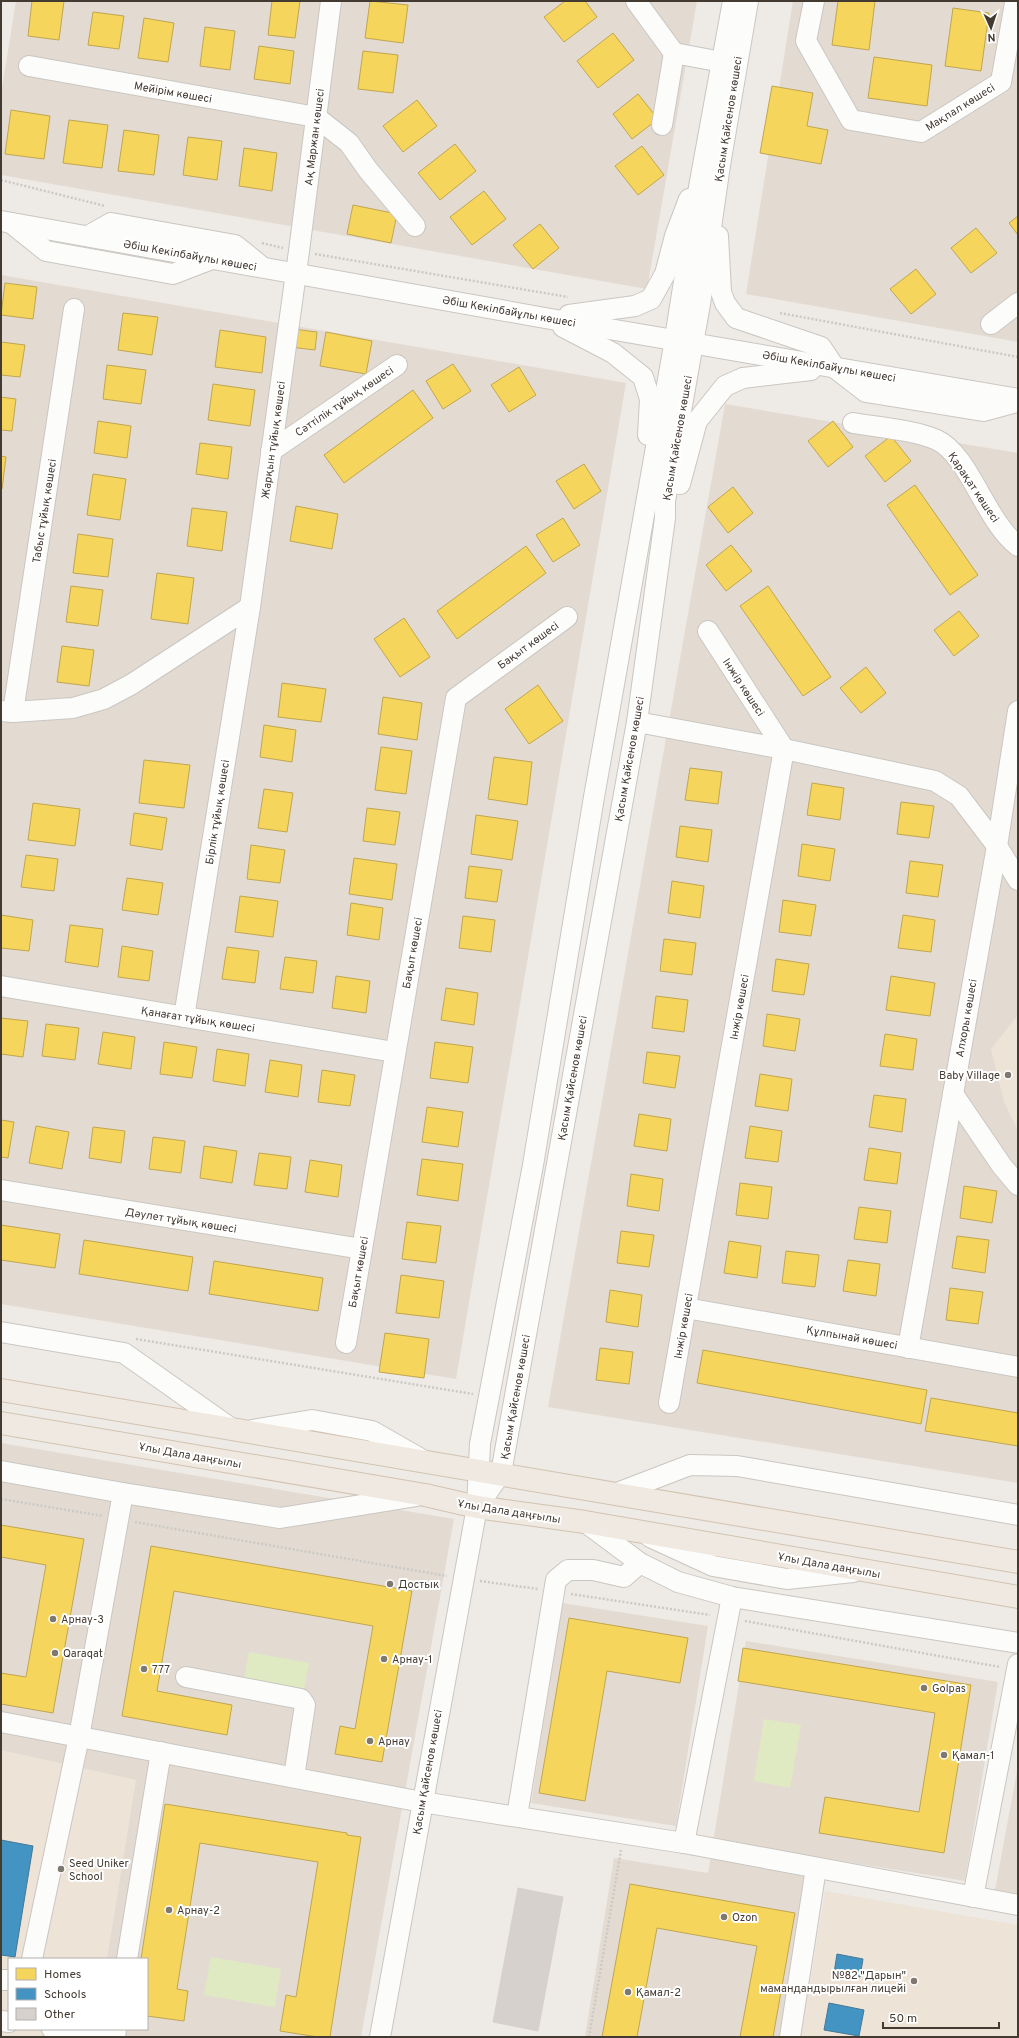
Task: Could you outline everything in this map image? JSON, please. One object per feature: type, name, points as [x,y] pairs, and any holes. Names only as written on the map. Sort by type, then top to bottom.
[{"type":"main road","points":[[1,1390],[1015,1560]]},
{"type":"main road","name":"Ұлы Дала даңғылы","points":[[1,1423],[425,1495],[477,1507],[585,1522],[1018,1597]]},
{"type":"street","name":"Ақ Маржан көшесі","points":[[296,273],[331,1]]},
{"type":"street","points":[[636,1],[674,53],[722,62]]},
{"type":"street","name":"Қасым Қайсенов көшесі","points":[[477,1507],[501,1474],[637,722],[665,518],[665,501],[699,187],[733,1]]},
{"type":"street","name":"Қасым Қайсенов көшесі","points":[[380,2037],[477,1507],[480,1444],[533,1165],[594,797],[646,506],[683,342],[700,304],[715,200],[748,1]]},
{"type":"street","name":"Мақпал көшесі","points":[[814,1],[806,41],[851,120],[921,132],[1001,82],[1012,2]]},
{"type":"street","points":[[662,125],[674,53]]},
{"type":"street","name":"Мейірім көшесі","points":[[30,66],[316,117]]},
{"type":"street","points":[[316,117],[349,143],[368,170],[416,226]]},
{"type":"street","points":[[545,318],[635,306],[651,299],[665,274],[674,236],[690,197],[699,187]]},
{"type":"street","points":[[715,200],[720,257],[720,292],[725,303],[736,318],[821,347],[835,368],[866,392],[983,411],[1018,402]]},
{"type":"street","points":[[5,222],[46,252],[173,274],[212,258]]},
{"type":"street","name":"Әбіш Кекілбайұлы көшесі","points":[[5,222],[545,318],[1018,399]]},
{"type":"street","points":[[88,236],[111,223],[235,245],[263,268]]},
{"type":"street","name":"Жарқын тұйық көшесі","points":[[250,607],[296,273]]},
{"type":"street","points":[[991,324],[1018,303]]},
{"type":"street","name":"Табыс тұйық көшесі","points":[[7,712],[74,309]]},
{"type":"street","points":[[545,318],[613,353],[643,377],[650,399],[646,506]]},
{"type":"street","name":"Сәттілік тұйық көшесі","points":[[271,451],[398,365]]},
{"type":"street","points":[[665,518],[680,484],[697,421],[726,386],[743,378],[835,368]]},
{"type":"street","name":"Қарақат көшесі","points":[[853,423],[937,440],[951,450],[962,465],[986,506],[1010,540],[1018,546]]},
{"type":"street","points":[[7,712],[73,708],[104,699],[132,684],[250,607]]},
{"type":"street","name":"Бірлік тұйық көшесі","points":[[184,1017],[250,607]]},
{"type":"street","name":"Бақыт көшесі","points":[[346,1343],[394,1052],[456,698],[567,617]]},
{"type":"street","name":"Інжір көшесі","points":[[670,1403],[784,749],[708,631]]},
{"type":"street","name":"Алхоры көшесі","points":[[908,1348],[997,846],[1018,711]]},
{"type":"street","points":[[637,722],[784,749],[935,781],[959,796],[997,846],[1018,880]]},
{"type":"street","name":"Қанағат тұйық көшесі","points":[[1,986],[394,1052]]},
{"type":"street","points":[[953,1094],[1002,1166],[1018,1185]]},
{"type":"street","name":"Дәулет тұйық көшесі","points":[[1,1190],[362,1250]]},
{"type":"street","name":"Құлпынай көшесі","points":[[686,1308],[1018,1367]]},
{"type":"street","points":[[1,1332],[124,1353],[238,1430]]},
{"type":"street","points":[[617,1493],[690,1465],[736,1466],[1018,1515]]},
{"type":"street","points":[[1,1471],[123,1493],[280,1518],[425,1495]]},
{"type":"street","points":[[32,1958],[79,1737],[123,1493]]},
{"type":"street","points":[[585,1522],[640,1563],[678,1582],[732,1597],[1018,1643]]},
{"type":"street","points":[[517,1816],[556,1580],[568,1570],[593,1570],[624,1577],[640,1563]]},
{"type":"street","points":[[684,1843],[732,1597]]},
{"type":"street","points":[[973,1897],[1017,1667]]},
{"type":"street","points":[[186,1677],[301,1699],[305,1705],[294,1777]]},
{"type":"street","points":[[1,1722],[422,1802],[684,1843],[1018,1905]]},
{"type":"street","points":[[127,1958],[161,1752]]},
{"type":"street","points":[[790,2037],[816,1868]]},
{"type":"street","points":[[58,2030],[102,2037]]},
{"type":"path","points":[[1,180],[106,206]]},
{"type":"path","points":[[256,242],[299,251],[572,297]]},
{"type":"path","points":[[774,312],[1018,357]]},
{"type":"path","points":[[134,1339],[489,1397]]},
{"type":"path","points":[[1,1498],[463,1578],[728,1618],[1017,1667]]},
{"type":"path","points":[[589,2037],[623,1833]]},
{"type":"shaded area","points":[[16,1],[697,1],[647,289],[1,175],[1,94]]},
{"type":"shaded area","points":[[793,1],[1018,1],[1018,342],[746,294]]},
{"type":"shaded area","points":[[1,275],[626,383],[456,1379],[1,1304]]},
{"type":"shaded area","points":[[725,404],[1018,453],[1018,1483],[548,1407]]},
{"type":"shaded area","name":"Baby Village","points":[[1018,1015],[1018,1131],[1004,1102],[991,1049]]},
{"type":"shaded area","name":"Арнау","points":[[1,1443],[454,1519],[361,2037],[1,2037]]},
{"type":"shaded area","points":[[562,1603],[708,1626],[676,1826],[531,1803]]},
{"type":"shaded area","points":[[746,1641],[998,1682],[965,1881],[811,1856],[781,2037],[585,2037],[614,1858],[708,1873]]},
{"type":"shaded area","name":"Seed Uniker School","points":[[1,1750],[136,1780],[107,1958],[8,1958],[8,2030],[96,2030],[95,2037],[1,2037]]},
{"type":"shaded area","points":[[1018,1766],[1018,1894],[995,1890]]},
{"type":"shaded area","name":"№82 \"Дарын\" мамандандырылған лицейі","points":[[825,1891],[1018,1925],[1018,2037],[801,2037]]},
{"type":"green space","points":[[249,1652],[309,1663],[304,1689],[244,1679]]},
{"type":"green space","points":[[764,1719],[801,1725],[790,1788],[754,1781]]},
{"type":"green space","points":[[211,1957],[281,1969],[275,2007],[204,1995]]},
{"type":"building: Homes","points":[[32,1],[64,1],[59,40],[28,36]]},
{"type":"building: Homes","points":[[272,1],[300,1],[295,38],[268,35]]},
{"type":"building: Homes","points":[[370,1],[408,5],[403,43],[365,38]]},
{"type":"building: Homes","points":[[565,1],[585,1],[597,17],[564,42],[544,17]]},
{"type":"building: Homes","points":[[838,1],[875,1],[869,50],[832,45]]},
{"type":"building: Homes","points":[[953,8],[989,13],[981,71],[945,66]]},
{"type":"building: Homes","points":[[93,12],[124,16],[119,49],[88,45]]},
{"type":"building: Homes","points":[[144,18],[174,23],[168,62],[138,58]]},
{"type":"building: Homes","points":[[205,27],[235,31],[230,70],[200,66]]},
{"type":"building: Homes","points":[[613,33],[634,60],[598,88],[577,61]]},
{"type":"building: Homes","points":[[259,46],[294,51],[290,84],[254,79]]},
{"type":"building: Homes","points":[[363,51],[398,55],[393,93],[358,89]]},
{"type":"building: Homes","points":[[874,57],[932,65],[927,106],[868,98]]},
{"type":"building: Homes","points":[[772,86],[813,93],[807,126],[828,130],[821,164],[760,153]]},
{"type":"building: Homes","points":[[638,94],[658,119],[632,139],[613,114]]},
{"type":"building: Homes","points":[[417,100],[437,126],[403,152],[383,126]]},
{"type":"building: Homes","points":[[11,110],[50,116],[44,159],[5,154]]},
{"type":"building: Homes","points":[[69,120],[108,125],[102,168],[63,163]]},
{"type":"building: Homes","points":[[124,130],[159,135],[154,175],[118,171]]},
{"type":"building: Homes","points":[[188,137],[222,141],[217,180],[183,175]]},
{"type":"building: Homes","points":[[455,144],[476,171],[440,200],[418,173]]},
{"type":"building: Homes","points":[[642,146],[664,175],[638,195],[615,166]]},
{"type":"building: Homes","points":[[244,148],[277,153],[272,191],[239,186]]},
{"type":"building: Homes","points":[[484,191],[506,219],[472,245],[450,217]]},
{"type":"building: Homes","points":[[353,205],[397,214],[391,243],[347,234]]},
{"type":"building: Homes","points":[[1018,216],[1018,235],[1009,223]]},
{"type":"building: Homes","points":[[540,224],[559,248],[533,269],[513,245]]},
{"type":"building: Homes","points":[[976,228],[997,253],[971,273],[951,248]]},
{"type":"building: Homes","points":[[916,269],[936,294],[911,314],[890,289]]},
{"type":"building: Homes","points":[[5,283],[37,287],[33,319],[1,315]]},
{"type":"building: Homes","points":[[123,313],[158,317],[152,355],[118,350]]},
{"type":"building: Homes","points":[[293,329],[317,332],[315,350],[290,347]]},
{"type":"building: Homes","points":[[220,330],[266,337],[262,373],[215,367]]},
{"type":"building: Homes","points":[[326,332],[372,341],[366,374],[320,366]]},
{"type":"building: Homes","points":[[1,342],[25,345],[20,377],[1,375]]},
{"type":"building: Homes","points":[[453,364],[471,391],[443,409],[426,381]]},
{"type":"building: Homes","points":[[107,365],[146,370],[141,404],[103,399]]},
{"type":"building: Homes","points":[[519,367],[536,395],[509,412],[491,385]]},
{"type":"building: Homes","points":[[213,384],[255,390],[250,426],[208,420]]},
{"type":"building: Homes","points":[[413,390],[433,418],[344,483],[324,455]]},
{"type":"building: Homes","points":[[1,397],[16,399],[12,431],[1,430]]},
{"type":"building: Homes","points":[[98,421],[131,426],[127,458],[94,453]]},
{"type":"building: Homes","points":[[833,421],[853,447],[828,467],[808,441]]},
{"type":"building: Homes","points":[[891,436],[911,461],[885,482],[865,456]]},
{"type":"building: Homes","points":[[200,443],[232,447],[228,479],[196,474]]},
{"type":"building: Homes","points":[[1,456],[6,457],[2,489],[1,489]]},
{"type":"building: Homes","points":[[584,464],[601,491],[574,509],[556,481]]},
{"type":"building: Homes","points":[[93,474],[126,479],[120,520],[87,515]]},
{"type":"building: Homes","points":[[915,485],[978,575],[950,595],[887,505]]},
{"type":"building: Homes","points":[[733,487],[753,513],[728,533],[708,507]]},
{"type":"building: Homes","points":[[296,506],[338,514],[332,549],[290,541]]},
{"type":"building: Homes","points":[[192,508],[227,512],[222,551],[187,546]]},
{"type":"building: Homes","points":[[563,518],[580,545],[553,562],[536,535]]},
{"type":"building: Homes","points":[[78,534],[113,539],[108,577],[73,573]]},
{"type":"building: Homes","points":[[731,545],[752,571],[726,591],[706,565]]},
{"type":"building: Homes","points":[[526,546],[546,573],[457,639],[437,611]]},
{"type":"building: Homes","points":[[157,573],[194,578],[188,624],[151,619]]},
{"type":"building: Homes","points":[[71,586],[103,590],[98,626],[66,622]]},
{"type":"building: Homes","points":[[768,586],[831,677],[803,696],[740,606]]},
{"type":"building: Homes","points":[[959,611],[979,636],[954,656],[934,630]]},
{"type":"building: Homes","points":[[404,618],[430,657],[400,677],[374,639]]},
{"type":"building: Homes","points":[[62,646],[94,650],[89,686],[57,682]]},
{"type":"building: Homes","points":[[866,667],[886,693],[861,713],[840,688]]},
{"type":"building: Homes","points":[[282,683],[326,689],[321,722],[278,717]]},
{"type":"building: Homes","points":[[538,685],[563,721],[529,744],[505,709]]},
{"type":"building: Homes","points":[[383,697],[422,703],[417,740],[378,734]]},
{"type":"building: Homes","points":[[264,725],[296,730],[292,762],[260,757]]},
{"type":"building: Homes","points":[[381,747],[412,751],[406,794],[375,790]]},
{"type":"building: Homes","points":[[494,757],[532,762],[527,805],[488,799]]},
{"type":"building: Homes","points":[[144,760],[190,765],[184,808],[139,803]]},
{"type":"building: Homes","points":[[690,768],[722,772],[718,804],[685,800]]},
{"type":"building: Homes","points":[[812,783],[844,788],[840,820],[807,815]]},
{"type":"building: Homes","points":[[264,789],[293,793],[287,832],[258,828]]},
{"type":"building: Homes","points":[[901,802],[934,806],[929,838],[897,834]]},
{"type":"building: Homes","points":[[33,803],[80,809],[75,846],[28,840]]},
{"type":"building: Homes","points":[[367,808],[400,812],[395,845],[363,841]]},
{"type":"building: Homes","points":[[134,813],[167,818],[162,850],[130,845]]},
{"type":"building: Homes","points":[[476,815],[518,821],[512,860],[471,854]]},
{"type":"building: Homes","points":[[680,826],[712,830],[708,862],[676,857]]},
{"type":"building: Homes","points":[[802,844],[835,849],[830,881],[798,876]]},
{"type":"building: Homes","points":[[251,845],[285,850],[280,883],[247,879]]},
{"type":"building: Homes","points":[[26,855],[58,859],[54,891],[21,887]]},
{"type":"building: Homes","points":[[354,858],[397,864],[392,900],[349,894]]},
{"type":"building: Homes","points":[[910,861],[943,865],[938,897],[906,893]]},
{"type":"building: Homes","points":[[469,866],[502,870],[497,902],[465,898]]},
{"type":"building: Homes","points":[[127,878],[163,883],[158,915],[122,910]]},
{"type":"building: Homes","points":[[672,881],[704,886],[700,918],[668,913]]},
{"type":"building: Homes","points":[[240,896],[278,901],[273,937],[235,932]]},
{"type":"building: Homes","points":[[783,900],[816,905],[811,936],[779,932]]},
{"type":"building: Homes","points":[[351,903],[383,908],[379,940],[347,935]]},
{"type":"building: Homes","points":[[1,915],[33,920],[29,951],[1,948]]},
{"type":"building: Homes","points":[[903,915],[935,920],[931,952],[898,948]]},
{"type":"building: Homes","points":[[463,916],[495,920],[491,952],[459,948]]},
{"type":"building: Homes","points":[[70,925],[103,929],[98,967],[65,962]]},
{"type":"building: Homes","points":[[664,939],[696,943],[692,975],[660,971]]},
{"type":"building: Homes","points":[[122,946],[153,951],[149,981],[118,977]]},
{"type":"building: Homes","points":[[227,947],[259,951],[255,983],[222,979]]},
{"type":"building: Homes","points":[[285,957],[317,961],[313,993],[280,989]]},
{"type":"building: Homes","points":[[776,959],[809,964],[804,995],[772,991]]},
{"type":"building: Homes","points":[[336,976],[370,981],[366,1013],[332,1008]]},
{"type":"building: Homes","points":[[891,976],[935,983],[930,1016],[886,1010]]},
{"type":"building: Homes","points":[[446,988],[478,993],[474,1025],[441,1020]]},
{"type":"building: Homes","points":[[656,996],[688,1000],[684,1032],[652,1028]]},
{"type":"building: Homes","points":[[767,1014],[800,1019],[795,1051],[763,1046]]},
{"type":"building: Homes","points":[[1,1018],[28,1021],[23,1057],[1,1054]]},
{"type":"building: Homes","points":[[46,1024],[79,1028],[75,1060],[42,1056]]},
{"type":"building: Homes","points":[[103,1032],[135,1037],[131,1069],[98,1064]]},
{"type":"building: Homes","points":[[885,1034],[917,1039],[913,1070],[880,1066]]},
{"type":"building: Homes","points":[[164,1042],[197,1047],[192,1078],[160,1074]]},
{"type":"building: Homes","points":[[435,1042],[473,1047],[468,1083],[430,1078]]},
{"type":"building: Homes","points":[[217,1049],[249,1054],[245,1086],[213,1081]]},
{"type":"building: Homes","points":[[647,1052],[680,1056],[675,1088],[643,1083]]},
{"type":"building: Homes","points":[[270,1060],[302,1065],[298,1097],[265,1092]]},
{"type":"building: Homes","points":[[322,1070],[355,1075],[350,1106],[318,1102]]},
{"type":"building: Homes","points":[[760,1074],[792,1079],[788,1111],[755,1106]]},
{"type":"building: Homes","points":[[874,1095],[906,1099],[902,1132],[869,1127]]},
{"type":"building: Homes","points":[[427,1107],[463,1112],[458,1147],[422,1142]]},
{"type":"building: Homes","points":[[639,1114],[671,1119],[667,1151],[634,1146]]},
{"type":"building: Homes","points":[[1,1120],[14,1122],[8,1158],[1,1157]]},
{"type":"building: Homes","points":[[36,1126],[69,1132],[62,1169],[29,1163]]},
{"type":"building: Homes","points":[[750,1126],[782,1131],[778,1162],[745,1158]]},
{"type":"building: Homes","points":[[93,1127],[125,1131],[121,1163],[89,1158]]},
{"type":"building: Homes","points":[[153,1137],[185,1141],[181,1173],[149,1169]]},
{"type":"building: Homes","points":[[204,1146],[237,1151],[232,1183],[200,1178]]},
{"type":"building: Homes","points":[[869,1148],[901,1153],[897,1184],[864,1180]]},
{"type":"building: Homes","points":[[259,1153],[291,1157],[287,1189],[254,1185]]},
{"type":"building: Homes","points":[[422,1159],[463,1164],[458,1201],[417,1195]]},
{"type":"building: Homes","points":[[310,1160],[342,1165],[338,1197],[305,1192]]},
{"type":"building: Homes","points":[[631,1174],[663,1179],[659,1211],[627,1206]]},
{"type":"building: Homes","points":[[740,1183],[772,1187],[768,1219],[736,1215]]},
{"type":"building: Homes","points":[[964,1186],[997,1191],[992,1223],[960,1218]]},
{"type":"building: Homes","points":[[859,1207],[891,1211],[887,1243],[854,1239]]},
{"type":"building: Homes","points":[[407,1222],[441,1226],[436,1263],[402,1259]]},
{"type":"building: Homes","points":[[1,1225],[60,1234],[55,1268],[1,1260]]},
{"type":"building: Homes","points":[[621,1231],[654,1235],[649,1267],[617,1263]]},
{"type":"building: Homes","points":[[957,1236],[989,1240],[985,1273],[952,1268]]},
{"type":"building: Homes","points":[[84,1240],[193,1257],[188,1291],[79,1274]]},
{"type":"building: Homes","points":[[729,1241],[761,1246],[757,1278],[724,1273]]},
{"type":"building: Homes","points":[[786,1251],[819,1255],[815,1287],[782,1283]]},
{"type":"building: Homes","points":[[848,1260],[880,1264],[876,1296],[843,1291]]},
{"type":"building: Homes","points":[[214,1261],[323,1278],[318,1311],[209,1294]]},
{"type":"building: Homes","points":[[401,1275],[444,1281],[439,1318],[396,1313]]},
{"type":"building: Homes","points":[[950,1288],[983,1292],[978,1324],[946,1320]]},
{"type":"building: Homes","points":[[610,1290],[642,1295],[638,1327],[606,1322]]},
{"type":"building: Homes","points":[[385,1333],[429,1339],[424,1378],[379,1372]]},
{"type":"building: Homes","points":[[600,1348],[633,1352],[629,1384],[596,1380]]},
{"type":"building: Homes","points":[[703,1350],[927,1390],[921,1424],[697,1383]]},
{"type":"building: Homes","points":[[931,1398],[1018,1413],[1018,1446],[925,1431]]},
{"type":"building: Homes","name":"Арнау-3","points":[[1,1525],[84,1539],[53,1713],[1,1704],[1,1673],[26,1677],[46,1565],[1,1557]]},
{"type":"building: Homes","name":"Арнау-1","points":[[151,1546],[412,1591],[382,1762],[335,1754],[340,1726],[355,1729],[373,1626],[174,1591],[157,1691],[232,1705],[227,1735],[122,1716]]},
{"type":"building: Homes","points":[[569,1618],[688,1638],[680,1683],[607,1671],[585,1801],[539,1793]]},
{"type":"building: Homes","name":"Қамал-1","points":[[743,1648],[971,1685],[944,1853],[819,1833],[825,1797],[919,1812],[935,1713],[738,1681]]},
{"type":"building: Homes","name":"Арнау-2","points":[[165,1804],[347,1833],[347,1835],[361,1837],[330,2037],[318,2037],[280,2031],[286,1995],[296,1997],[318,1862],[200,1843],[177,1989],[188,1991],[184,2021],[148,2016],[148,1958],[141,1958]]},
{"type":"building: Homes","name":"Қамал-2","points":[[630,1884],[795,1913],[773,2037],[740,2037],[757,1946],[657,1928],[637,2037],[602,2037]]},
{"type":"building: Schools","points":[[1,1840],[33,1846],[15,1957],[1,1955]]},
{"type":"building: Schools","points":[[837,1954],[863,1959],[860,1977],[834,1973]]},
{"type":"building: Schools","points":[[829,2003],[864,2010],[859,2036],[824,2030]]},
{"type":"building: Other","points":[[518,1888],[563,1897],[538,2031],[493,2022]]},
{"type":"place","name":"Baby Village","points":[[1008,1075]]},
{"type":"place","name":"Достык","points":[[390,1584]]},
{"type":"place","name":"Арнау-3","points":[[53,1619]]},
{"type":"place","name":"Qaraqat","points":[[55,1653]]},
{"type":"place","name":"Арнау-1","points":[[384,1659]]},
{"type":"place","name":"777","points":[[144,1669]]},
{"type":"place","name":"Golpas","points":[[924,1688]]},
{"type":"place","name":"Арнау","points":[[370,1741]]},
{"type":"place","name":"Қамал-1","points":[[944,1755]]},
{"type":"place","name":"Seed Uniker School","points":[[61,1869]]},
{"type":"place","name":"Арнау-2","points":[[169,1910]]},
{"type":"place","name":"Ozon","points":[[724,1917]]},
{"type":"place","name":"№82 \"Дарын\" мамандандырылған лицейі","points":[[914,1981]]},
{"type":"place","name":"Қамал-2","points":[[628,1992]]}]
